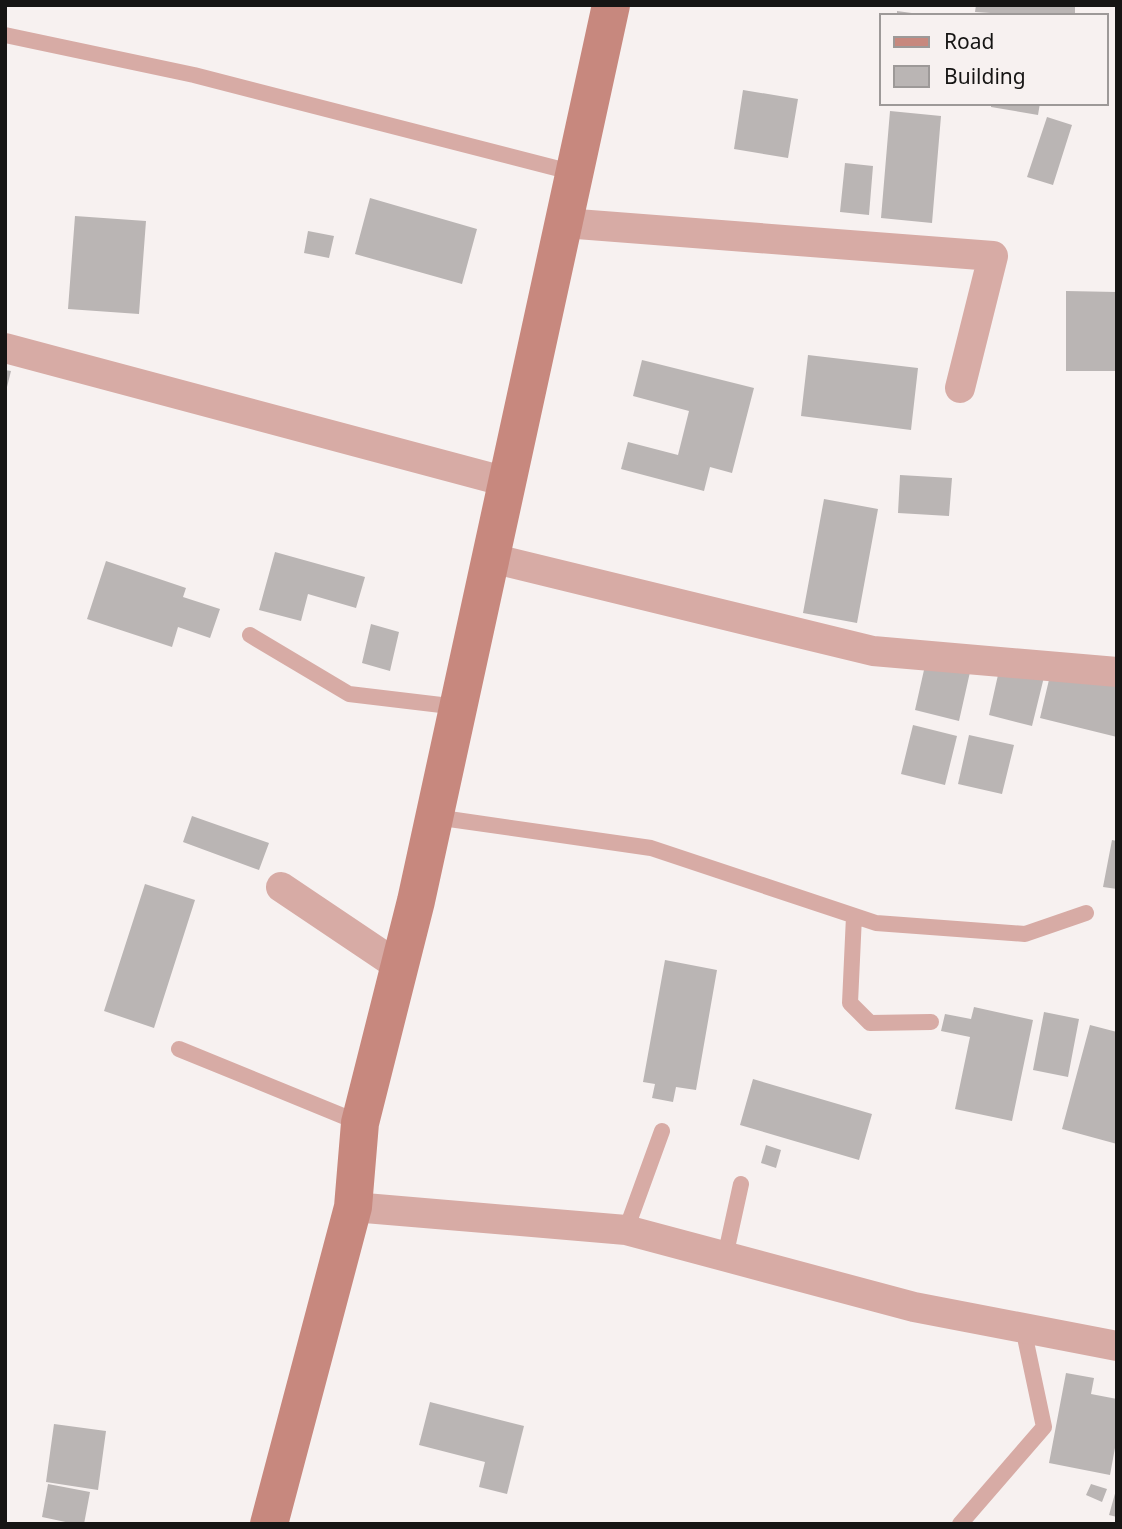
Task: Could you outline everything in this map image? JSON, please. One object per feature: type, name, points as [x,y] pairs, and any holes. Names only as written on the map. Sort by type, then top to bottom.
[{"type":"main road","points":[[269,1524],[353,1207],[360,1123],[435,817],[611,5]]},
{"type":"street","points":[[564,223],[993,257],[960,388]]},
{"type":"street","points":[[5,348],[507,482]]},
{"type":"street","points":[[491,558],[873,651],[1117,672]]},
{"type":"street","points":[[281,887],[400,967]]},
{"type":"street","points":[[353,1207],[626,1230],[914,1307],[1117,1346]]},
{"type":"lane","points":[[5,35],[194,75],[575,173]]},
{"type":"lane","points":[[250,635],[349,694],[458,707]]},
{"type":"lane","points":[[435,817],[651,848],[876,923],[1025,934],[1086,912]]},
{"type":"lane","points":[[854,916],[850,1003],[870,1023],[931,1022]]},
{"type":"lane","points":[[179,1049],[360,1123]]},
{"type":"lane","points":[[626,1230],[662,1131]]},
{"type":"lane","points":[[725,1257],[741,1184]]},
{"type":"lane","points":[[960,1524],[1044,1427],[1023,1328]]},
{"type":"building","points":[[976,5],[1075,5],[1075,14],[975,12]]},
{"type":"building","points":[[897,11],[919,14],[897,14]]},
{"type":"building","points":[[743,90],[798,99],[788,158],[734,149]]},
{"type":"building","points":[[991,105],[1040,105],[1038,115]]},
{"type":"building","points":[[890,111],[941,116],[932,223],[881,218]]},
{"type":"building","points":[[1047,117],[1072,125],[1053,185],[1027,177]]},
{"type":"building","points":[[845,163],[873,166],[869,215],[840,212]]},
{"type":"building","points":[[370,198],[477,229],[462,284],[355,254]]},
{"type":"building","points":[[75,216],[146,221],[139,314],[68,309]]},
{"type":"building","points":[[308,231],[334,236],[329,258],[304,253]]},
{"type":"building","points":[[1066,291],[1117,292],[1117,371],[1066,371]]},
{"type":"building","points":[[808,355],[918,368],[911,430],[801,416]]},
{"type":"building","points":[[642,360],[754,388],[732,473],[710,467],[704,491],[621,469],[628,442],[678,455],[689,411],[633,396]]},
{"type":"building","points":[[5,370],[11,371],[6,391],[5,391]]},
{"type":"building","points":[[900,475],[952,478],[949,516],[898,513]]},
{"type":"building","points":[[824,499],[878,509],[857,623],[803,613]]},
{"type":"building","points":[[275,552],[365,577],[356,608],[308,594],[301,621],[259,610]]},
{"type":"building","points":[[106,561],[186,588],[183,597],[220,609],[210,638],[178,627],[172,647],[87,619]]},
{"type":"building","points":[[371,624],[399,632],[390,671],[362,663]]},
{"type":"building","points":[[926,661],[970,672],[959,721],[915,710]]},
{"type":"building","points":[[1000,666],[1044,677],[1032,726],[989,715]]},
{"type":"building","points":[[1052,667],[1117,683],[1117,737],[1040,718]]},
{"type":"building","points":[[913,725],[957,736],[945,785],[901,774]]},
{"type":"building","points":[[969,735],[1014,745],[1002,794],[958,784]]},
{"type":"building","points":[[192,816],[269,843],[259,870],[183,842]]},
{"type":"building","points":[[1112,840],[1117,841],[1117,889],[1103,887]]},
{"type":"building","points":[[145,884],[195,900],[154,1028],[104,1011]]},
{"type":"building","points":[[665,960],[717,970],[696,1090],[676,1087],[673,1102],[652,1098],[655,1084],[643,1082]]},
{"type":"building","points":[[974,1007],[1033,1020],[1012,1121],[955,1109],[970,1037],[941,1031],[945,1014],[971,1019]]},
{"type":"building","points":[[1044,1012],[1079,1019],[1068,1077],[1033,1070]]},
{"type":"building","points":[[1090,1025],[1117,1032],[1117,1144],[1062,1129]]},
{"type":"building","points":[[753,1079],[872,1114],[859,1160],[740,1125]]},
{"type":"building","points":[[766,1145],[781,1150],[776,1168],[761,1163]]},
{"type":"building","points":[[1066,1373],[1094,1378],[1091,1394],[1117,1399],[1117,1437],[1110,1475],[1049,1463]]},
{"type":"building","points":[[430,1402],[524,1426],[507,1494],[479,1487],[485,1462],[419,1445]]},
{"type":"building","points":[[54,1424],[106,1431],[98,1490],[46,1482]]},
{"type":"building","points":[[48,1484],[90,1492],[84,1524],[42,1517]]},
{"type":"building","points":[[1091,1484],[1107,1489],[1102,1502],[1086,1495]]},
{"type":"building","points":[[1117,1490],[1117,1517],[1109,1515]]}]
